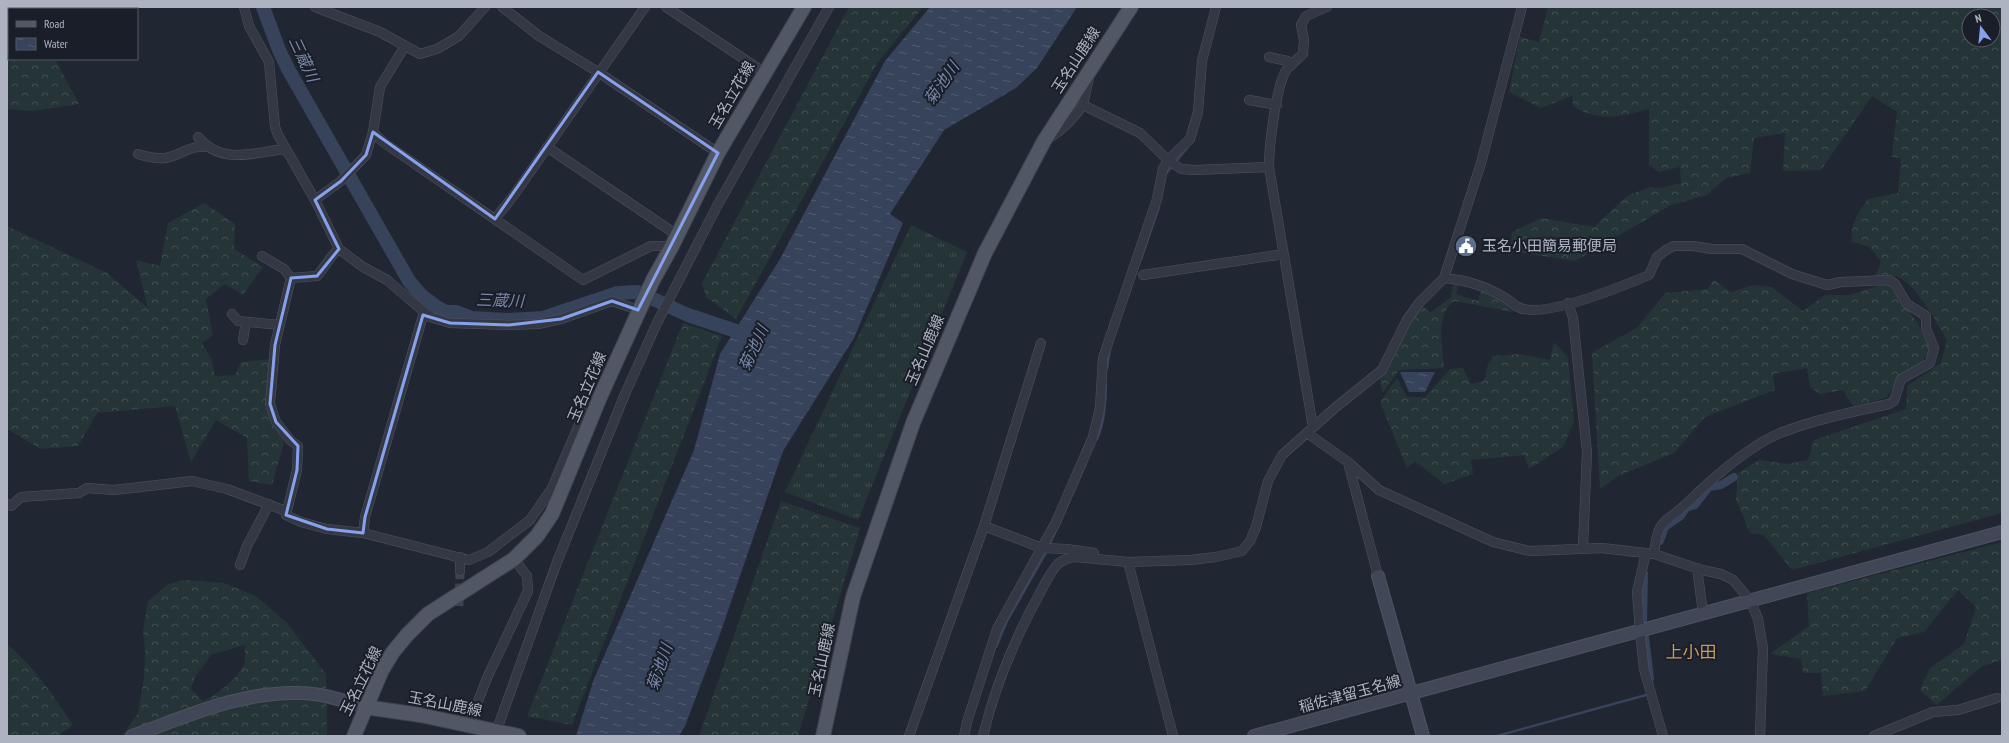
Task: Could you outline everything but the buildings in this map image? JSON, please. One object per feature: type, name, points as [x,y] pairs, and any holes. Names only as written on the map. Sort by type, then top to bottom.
[{"type":"main road","name":"玉名立花線","points":[[354,736],[382,670],[393,652],[428,614],[514,559],[536,536],[552,514],[600,398],[652,280],[674,241],[718,153],[804,7]]},
{"type":"main road","name":"玉名山鹿線","points":[[823,736],[853,597],[913,424],[985,253],[1044,141],[1131,7]]},
{"type":"main road","name":"玉名山鹿線","points":[[365,707],[420,715],[498,733],[518,736]]},
{"type":"street","points":[[244,7],[249,26],[269,62],[275,127],[315,200],[339,249],[363,267],[387,280],[430,318],[450,323],[509,325],[538,324],[561,319],[612,301],[641,305]]},
{"type":"street","points":[[316,7],[380,32],[420,54],[437,49],[459,36],[485,7]]},
{"type":"street","points":[[502,7],[540,36],[598,72],[718,153]]},
{"type":"street","points":[[495,218],[514,195],[598,72],[645,7]]},
{"type":"street","points":[[666,7],[765,73]]},
{"type":"street","points":[[498,733],[560,555],[625,394],[662,312],[716,208],[829,7]]},
{"type":"street","points":[[964,736],[967,722],[997,629],[1056,522],[1093,437],[1100,408],[1103,358],[1135,265],[1168,160],[1190,140],[1198,112],[1202,61],[1216,7]]},
{"type":"street","points":[[1327,7],[1306,16],[1301,25],[1304,40],[1303,54],[1286,70],[1277,105],[1269,149],[1269,167],[1284,254],[1310,430],[1379,490],[1493,542],[1530,551],[1602,548],[1650,554],[1721,574],[1733,580],[1750,600],[1758,618],[1763,648],[1760,736]]},
{"type":"street","points":[[983,736],[989,712],[1000,682],[1028,614],[1051,573],[1059,563],[1069,557],[1128,562],[1190,560],[1216,557],[1242,551],[1250,541],[1256,527],[1268,481],[1282,455],[1382,370],[1407,320],[1419,304],[1444,278],[1481,163],[1522,7]]},
{"type":"street","points":[[315,200],[341,181],[366,154],[373,132],[380,87],[405,46]]},
{"type":"street","points":[[1268,56],[1287,61],[1292,65]]},
{"type":"street","points":[[1044,141],[1055,136],[1078,114],[1083,105],[1090,81],[1091,68]]},
{"type":"street","points":[[1249,100],[1277,105]]},
{"type":"street","points":[[1083,105],[1140,133],[1168,160],[1181,169],[1196,170],[1269,167]]},
{"type":"street","points":[[373,132],[383,142],[583,280],[651,246],[674,241]]},
{"type":"street","points":[[198,137],[206,147]]},
{"type":"street","points":[[138,154],[150,158],[167,158],[196,146],[206,147],[216,152],[233,156],[286,149]]},
{"type":"street","points":[[547,147],[674,241]]},
{"type":"street","points":[[1444,278],[1454,279],[1483,287],[1504,297],[1518,308],[1536,311],[1613,291],[1649,275],[1657,257],[1674,246],[1693,246],[1712,249],[1742,249],[1792,274],[1828,285],[1841,282],[1889,280],[1895,284],[1907,304],[1926,316],[1926,328],[1934,348],[1930,362],[1901,379],[1894,401],[1889,404],[1836,416],[1782,432],[1735,461],[1706,485],[1680,510],[1665,519],[1658,529],[1637,592],[1644,669],[1663,736]]},
{"type":"street","points":[[291,278],[317,276],[329,262],[332,254],[339,249]]},
{"type":"street","points":[[1143,275],[1284,254]]},
{"type":"street","points":[[262,256],[284,269],[291,278]]},
{"type":"street","points":[[291,278],[275,345],[270,404],[276,422],[298,446],[297,470],[286,515],[301,522],[327,529],[363,533],[469,560],[488,552],[530,520],[552,488],[589,401],[600,398]]},
{"type":"street","points":[[1568,303],[1573,318],[1587,452],[1583,548]]},
{"type":"street","points":[[363,533],[365,517],[424,312]]},
{"type":"street","points":[[232,314],[238,321],[280,325]]},
{"type":"street","points":[[243,340],[246,322]]},
{"type":"street","points":[[909,736],[984,526],[1041,343]]},
{"type":"street","points":[[1348,462],[1411,693],[2002,532]]},
{"type":"street","points":[[7,504],[11,506],[21,497],[79,493],[87,488],[114,490],[192,481],[227,489],[286,511]]},
{"type":"street","points":[[240,565],[247,546],[269,504]]},
{"type":"street","points":[[984,526],[1042,548],[1102,554],[1107,560]]},
{"type":"street","points":[[460,558],[460,571]]},
{"type":"street","points":[[472,717],[488,678],[528,591],[527,576],[514,559]]},
{"type":"street","points":[[1128,562],[1173,736]]},
{"type":"street","points":[[1697,568],[1703,613]]},
{"type":"street","points":[[132,736],[224,704],[278,693],[301,693],[332,697],[365,707]]},
{"type":"street","name":"稲佐津留玉名線","points":[[1254,736],[1411,693],[1423,736]]},
{"type":"street","points":[[1874,736],[1933,712],[1958,710],[1998,698]]},
{"type":"highlighted area","points":[[598,72],[718,153],[638,310],[612,301],[561,319],[509,325],[450,323],[423,315],[365,517],[363,533],[327,529],[286,515],[297,470],[298,446],[276,422],[270,404],[275,345],[287,290],[291,278],[317,276],[339,249],[315,200],[341,181],[366,155],[373,132],[495,219]]},
{"type":"green space","points":[[7,7],[28,7],[8,8],[8,60],[56,60],[79,104],[33,111],[7,109]]},
{"type":"green space","points":[[849,7],[923,7],[878,62],[736,319],[706,297],[702,283]]},
{"type":"green space","points":[[1548,7],[2002,7],[2002,513],[1792,570],[1764,535],[1750,533],[1736,499],[1738,473],[1759,460],[1787,464],[1808,460],[1814,440],[1906,409],[1907,386],[1941,363],[1947,340],[1924,303],[1910,285],[1902,279],[1894,276],[1875,277],[1881,262],[1870,247],[1852,242],[1852,229],[1858,214],[1868,199],[1898,193],[1901,158],[1892,157],[1897,112],[1872,96],[1821,170],[1783,171],[1785,133],[1754,138],[1750,173],[1726,178],[1707,195],[1671,205],[1575,261],[1510,251],[1512,232],[1541,218],[1594,227],[1627,196],[1650,187],[1660,188],[1681,183],[1680,167],[1659,172],[1649,165],[1649,109],[1619,116],[1592,115],[1573,106],[1572,96],[1541,108],[1509,92],[1520,37],[1539,42]]},
{"type":"green space","points":[[204,203],[235,224],[234,249],[263,267],[243,295],[225,284],[206,299],[213,335],[202,343],[211,358],[215,376],[235,375],[241,362],[271,359],[265,407],[284,442],[272,485],[249,481],[247,438],[216,420],[191,462],[175,406],[97,413],[78,446],[41,449],[7,429],[7,226],[107,273],[148,308],[136,260],[160,266],[168,223]]},
{"type":"green space","points":[[911,225],[967,252],[858,520],[785,492]]},
{"type":"green space","points":[[1714,280],[1731,292],[1753,285],[1772,287],[1803,311],[1825,295],[1850,295],[1887,283],[1917,322],[1930,349],[1922,363],[1900,374],[1887,397],[1854,408],[1843,390],[1820,394],[1810,387],[1807,368],[1773,374],[1775,390],[1705,417],[1674,453],[1618,476],[1600,489],[1592,353],[1638,327],[1665,293],[1707,289]]},
{"type":"green space","points":[[1453,282],[1459,284],[1456,294],[1478,301],[1481,290],[1492,294],[1512,307],[1513,312],[1454,301],[1448,307],[1442,323],[1441,341],[1444,368],[1399,370],[1383,393],[1380,381],[1381,375],[1410,320],[1423,306],[1430,313],[1451,297]]},
{"type":"green space","points":[[683,323],[722,336],[572,725],[527,716]]},
{"type":"green space","points":[[1554,342],[1568,357],[1574,422],[1563,447],[1529,469],[1524,455],[1471,460],[1473,474],[1444,484],[1415,461],[1407,468],[1380,402],[1397,378],[1407,397],[1425,397],[1450,369],[1463,368],[1471,384],[1484,381],[1488,365],[1493,356],[1519,354],[1550,360]]},
{"type":"green space","points":[[781,501],[860,528],[798,736],[699,736]]},
{"type":"green space","points":[[2002,542],[2002,660],[1982,666],[1937,705],[1920,690],[1930,668],[1964,644],[1976,607],[1958,590],[1924,632],[1897,638],[1865,691],[1823,696],[1821,673],[1803,673],[1801,659],[1770,654],[1809,626],[1807,593]]},
{"type":"green space","points":[[185,580],[224,583],[256,596],[287,623],[326,674],[327,736],[122,736],[138,713],[144,679],[145,651],[143,630],[148,601],[168,584]],"holes":[[[245,645],[244,664],[238,675],[220,691],[203,701],[191,689],[196,675],[212,654]]]},
{"type":"green space","points":[[7,644],[35,672],[51,692],[73,725],[58,736],[7,736]]},
{"type":"water","name":"菊池川","points":[[930,7],[1077,7],[1037,68],[1016,88],[944,130],[890,214],[903,223],[854,338],[783,451],[720,634],[685,726],[679,736],[576,736],[594,679],[694,450],[720,354],[780,259],[885,61]]},
{"type":"water","points":[[1400,372],[1435,372],[1425,392],[1409,392]]},
{"type":"waterway","name":"三蔵川","points":[[263,7],[279,50],[288,69],[409,281],[421,295],[437,307],[446,312],[456,312],[472,318],[507,320],[543,318],[618,293],[638,292],[688,315],[751,336]]},
{"type":"waterway","points":[[1165,175],[1192,142]]},
{"type":"waterway","points":[[1141,259],[1159,207]]},
{"type":"waterway","points":[[1107,368],[1110,349]]},
{"type":"waterway","points":[[1097,439],[1103,419],[1106,385]]},
{"type":"waterway","points":[[1049,546],[1086,463]]},
{"type":"waterway","points":[[1660,541],[1665,527],[1681,516],[1686,508],[1695,505],[1709,487],[1721,485],[1734,477]]},
{"type":"waterway","points":[[996,647],[1007,621],[1047,551]]},
{"type":"waterway","points":[[1643,624],[1644,574]]},
{"type":"waterway","points":[[1645,637],[1650,678]]},
{"type":"waterway","points":[[1497,736],[1646,695]]},
{"type":"tunnel","points":[[459,606],[460,571]]},
{"type":"place","name":"玉名小田簡易郵便局","points":[[1466,246]]},
{"type":"district","name":"上小田","points":[[1691,652]]}]
